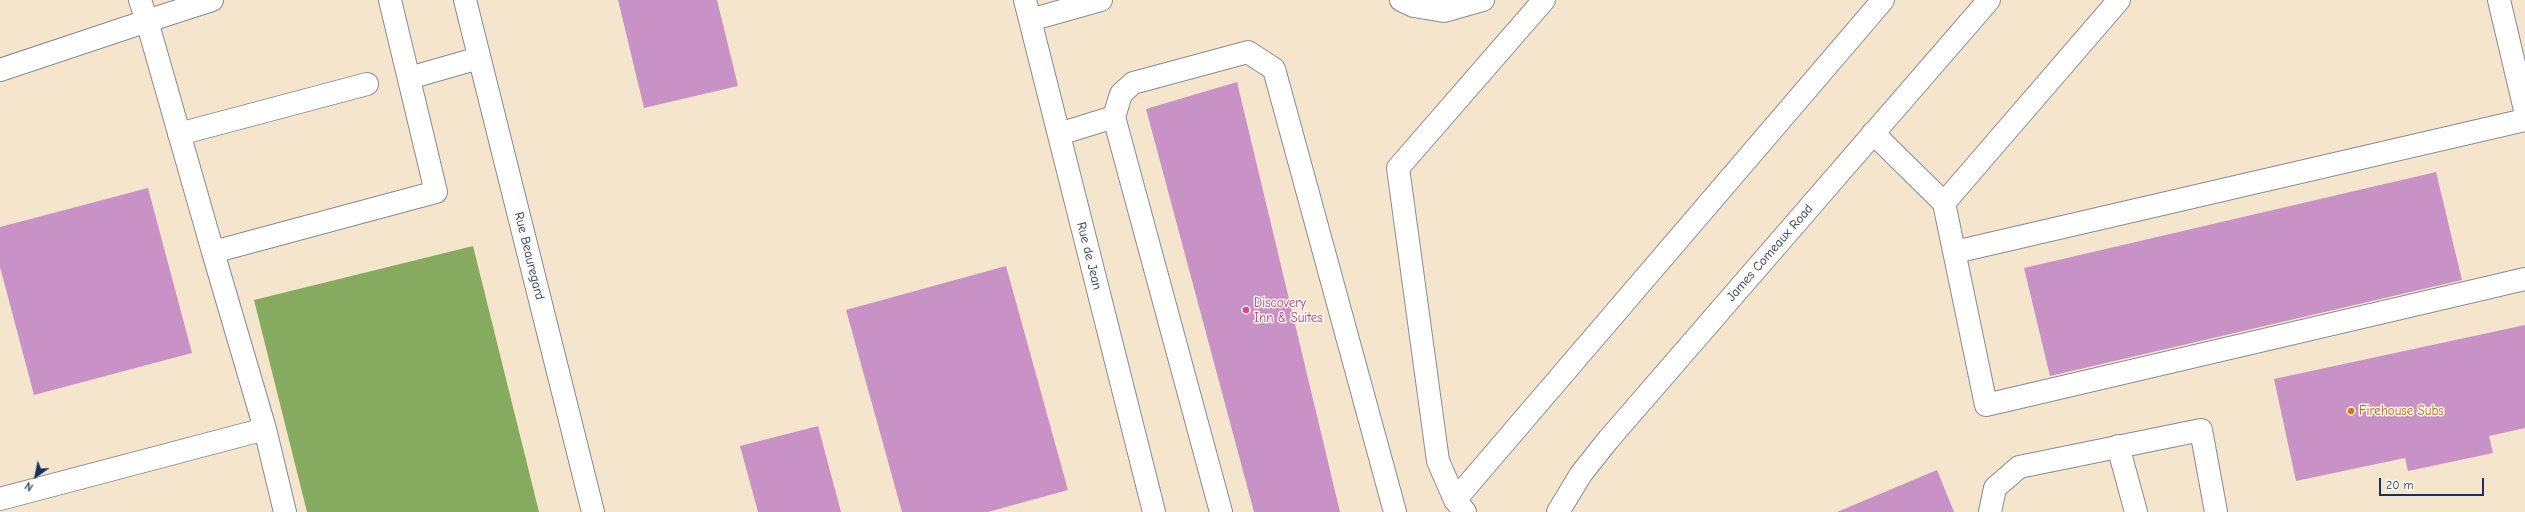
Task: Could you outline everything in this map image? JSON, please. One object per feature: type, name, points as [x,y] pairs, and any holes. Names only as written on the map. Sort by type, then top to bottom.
[{"type":"street","points":[[140,0],[265,429],[285,512]]},
{"type":"street","points":[[0,70],[212,0]]},
{"type":"street","points":[[213,252],[436,192],[390,0]]},
{"type":"street","name":"Rue Beauregard","points":[[465,0],[593,512]]},
{"type":"street","points":[[1027,10],[1101,0]]},
{"type":"street","points":[[1401,0],[1414,6],[1444,12],[1483,0]]},
{"type":"street","points":[[1544,0],[1398,168],[1438,461],[1460,506],[1883,0]]},
{"type":"street","name":"James Comeaux Road","points":[[1558,512],[1581,474],[1608,440],[1989,0]]},
{"type":"street","points":[[1944,203],[2119,0]]},
{"type":"street","points":[[2499,0],[2525,110]]},
{"type":"street","name":"Rue de Jean","points":[[1027,10],[1154,512]]},
{"type":"street","points":[[1221,512],[1114,117],[1121,94],[1133,83],[1248,52],[1274,69],[1395,512]]},
{"type":"street","points":[[408,78],[479,58]]},
{"type":"street","points":[[179,134],[366,84]]},
{"type":"street","points":[[1059,134],[1114,117]]},
{"type":"street","points":[[1955,252],[2525,120]]},
{"type":"street","points":[[1873,133],[1944,203],[1986,405],[2525,279]]},
{"type":"street","points":[[0,499],[265,429]]},
{"type":"street","points":[[1990,512],[1995,488],[2019,467],[2200,430],[2216,512]]},
{"type":"street","points":[[2118,446],[2136,512]]},
{"type":"green space","points":[[473,246],[539,512],[307,512],[254,300]]},
{"type":"building","points":[[618,0],[717,0],[738,86],[644,108]]},
{"type":"building","name":"Discovery Inn & Suites","points":[[1237,82],[1340,512],[1254,512],[1146,109]]},
{"type":"building","points":[[2436,172],[2462,280],[2050,376],[2024,268]]},
{"type":"building","points":[[148,188],[192,353],[34,395],[0,267],[0,227]]},
{"type":"building","points":[[1006,266],[1068,490],[988,512],[902,512],[846,310]]},
{"type":"building","points":[[2525,325],[2525,428],[2489,436],[2493,453],[2408,471],[2405,458],[2296,481],[2274,379]]},
{"type":"building","points":[[818,426],[841,512],[758,512],[740,446]]},
{"type":"building","points":[[1937,470],[1954,512],[1837,512]]},
{"type":"place","name":"Discovery Inn & Suites","points":[[1246,310]]},
{"type":"place","name":"Firehouse Subs","points":[[2351,411]]}]
